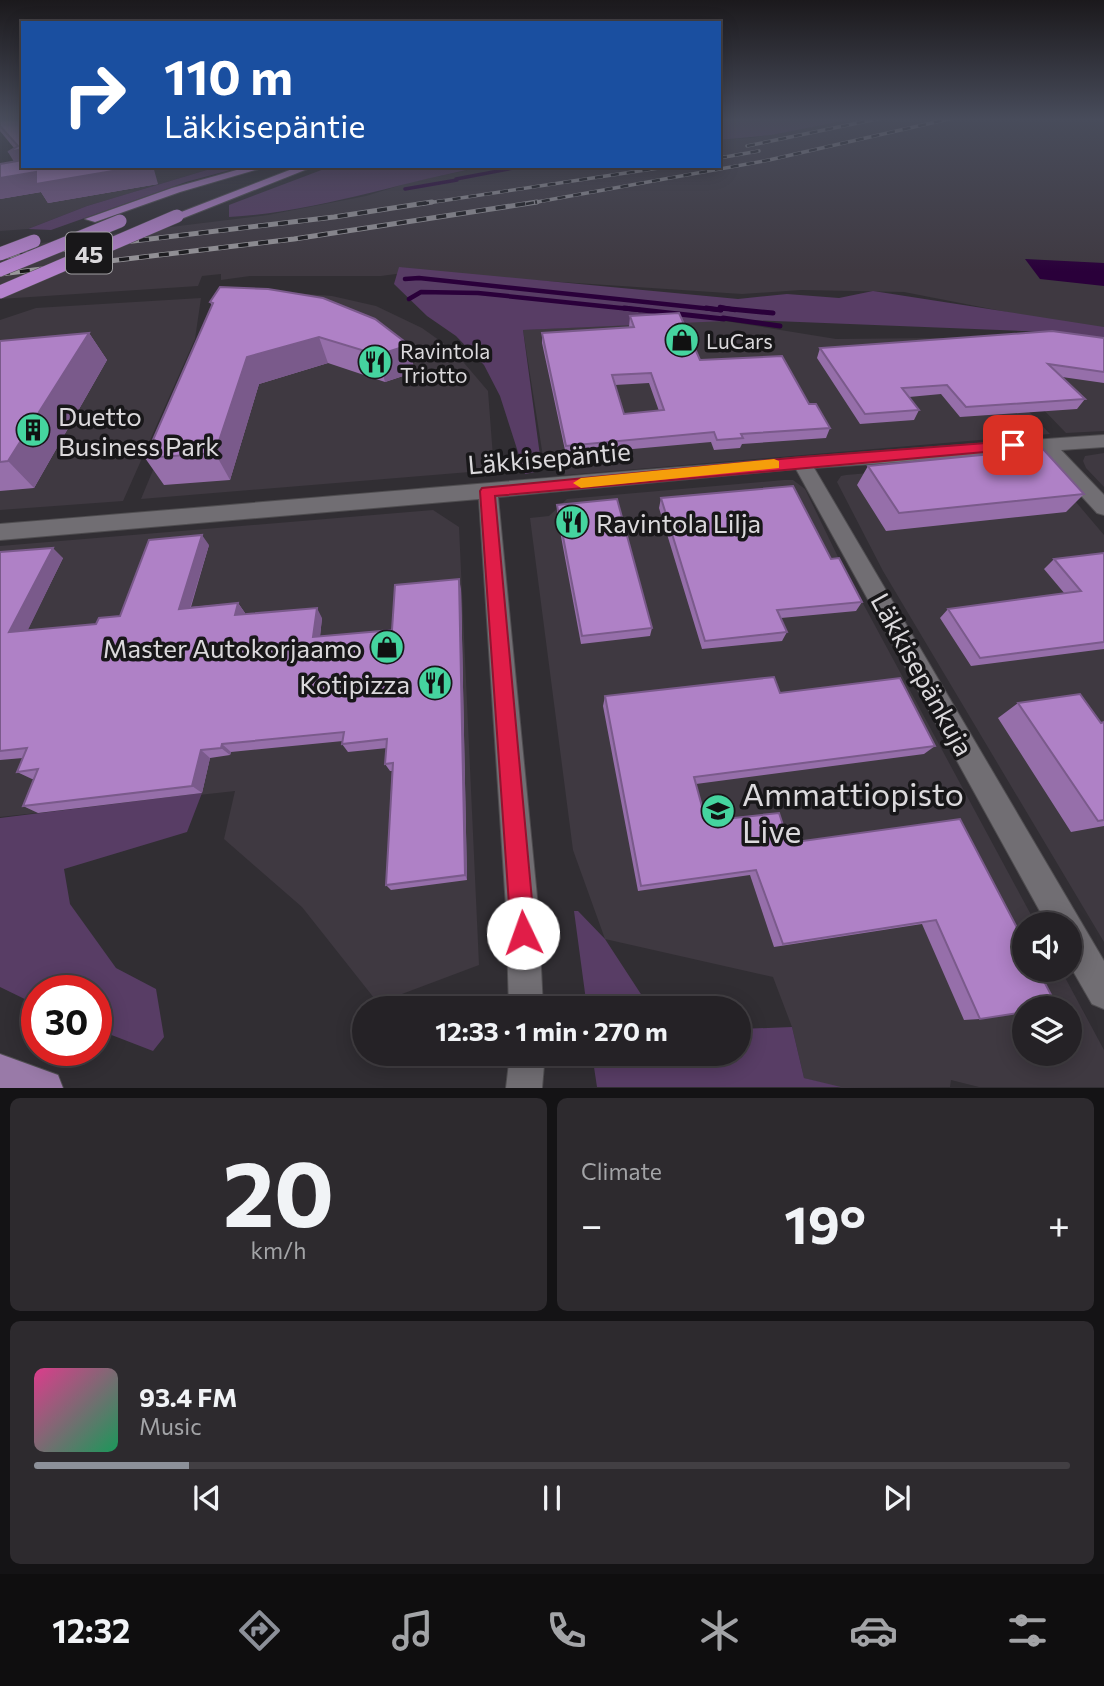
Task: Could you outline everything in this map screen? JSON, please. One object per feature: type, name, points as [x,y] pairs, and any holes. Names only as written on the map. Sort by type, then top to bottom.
[{"type":"highway","points":[[0,254],[176,190],[250,170]]},
{"type":"highway","name":"45","points":[[0,270],[120,221],[260,170]]},
{"type":"highway","name":"45","points":[[0,292],[177,216],[300,170]]},
{"type":"main road","points":[[0,1072],[46,1087]]},
{"type":"street","name":"Läkkisepäntie","points":[[0,532],[488,491],[801,461],[1104,441]]},
{"type":"street","points":[[1044,443],[1104,508]]},
{"type":"street","name":"Läkkisepänkuja","points":[[801,461],[1057,912]]},
{"type":"street","points":[[488,491],[522,907],[526,996]]},
{"type":"street","points":[[1082,955],[1104,992]]},
{"type":"street","points":[[524,1087],[527,1066]]},
{"type":"shaded area","points":[[84,170],[207,170],[87,206],[28,229],[0,231],[0,184]]},
{"type":"shaded area","points":[[207,170],[231,170],[186,182],[51,230],[28,229],[87,206]]},
{"type":"shaded area","points":[[322,170],[470,170],[326,203],[262,214],[229,217],[229,205]]},
{"type":"shaded area","points":[[469,170],[1104,170],[1104,331],[904,292],[801,290],[742,294],[411,272],[381,276],[250,276],[221,280],[221,274],[202,276],[198,286],[0,299],[0,248],[268,215],[366,196],[411,182]]},
{"type":"shaded area","points":[[1025,259],[1104,263],[1104,286],[1040,279]]},
{"type":"shaded area","points":[[399,267],[738,299],[787,294],[839,298],[873,291],[1104,327],[1104,339],[1047,332],[748,320],[523,330],[541,463],[535,472],[525,474],[500,396],[484,365],[456,336],[427,316],[394,284]]},
{"type":"shaded area","points":[[281,292],[332,296],[376,306],[422,328],[453,350],[488,391],[494,470],[141,499],[205,345]]},
{"type":"shaded area","points":[[201,298],[195,339],[123,501],[0,510],[0,320],[36,308]]},
{"type":"shaded area","points":[[719,320],[836,339],[941,338],[964,343],[1050,434],[566,475],[544,463],[523,330]]},
{"type":"shaded area","points":[[981,345],[1104,349],[1104,431],[1066,433]]},
{"type":"shaded area","points":[[1104,453],[1104,487],[1083,461],[1085,456]]},
{"type":"shaded area","points":[[988,463],[1070,495],[1104,535],[1104,942],[883,571],[837,482],[841,476],[846,475]]},
{"type":"shaded area","points":[[784,480],[793,480],[805,489],[839,559],[1030,912],[1012,912],[1012,982],[1067,982],[1075,996],[1012,996],[1012,1066],[1082,1066],[1082,1009],[1104,1050],[1104,1087],[979,1087],[951,1080],[950,1087],[841,1088],[804,1078],[792,1027],[773,977],[605,939],[573,850],[530,518],[549,516],[567,499]]},
{"type":"shaded area","points":[[433,510],[459,527],[479,965],[397,996],[372,996],[302,907],[224,839],[235,791],[0,817],[0,546]]},
{"type":"shaded area","points":[[202,793],[187,832],[64,869],[70,904],[116,968],[156,989],[164,1037],[153,1051],[112,1035],[112,975],[21,975],[21,997],[0,987],[0,818]]},
{"type":"shaded area","points":[[574,911],[578,911],[605,939],[642,996],[585,996]]},
{"type":"shaded area","points":[[792,1027],[804,1078],[841,1087],[597,1087],[594,1066],[751,1066],[751,1029]]},
{"type":"building","points":[[0,170],[120,170],[36,184],[36,172],[0,178]]},
{"type":"building","points":[[220,287],[268,289],[323,298],[375,319],[409,345],[378,355],[319,337],[247,357],[215,453],[145,458],[213,303],[210,302]]},
{"type":"building","points":[[679,313],[700,360],[782,356],[809,404],[816,404],[830,428],[741,434],[743,438],[717,440],[714,432],[566,446],[542,333],[634,327],[630,316]],"holes":[[[651,373],[664,410],[624,414],[612,375]]]},
{"type":"building","points":[[1052,331],[1104,338],[1104,372],[1048,364],[1085,399],[966,407],[947,385],[902,388],[919,410],[865,414],[820,348]]},
{"type":"building","points":[[89,333],[8,461],[0,462],[0,341]]},
{"type":"building","points":[[1043,449],[1084,494],[899,513],[868,466]]},
{"type":"building","points":[[793,486],[831,559],[839,558],[862,602],[777,610],[787,632],[705,641],[661,498]]},
{"type":"building","points":[[617,499],[652,628],[582,636],[557,505]]},
{"type":"building","points":[[202,535],[179,609],[238,603],[235,615],[317,608],[313,637],[392,630],[395,585],[459,579],[465,875],[386,885],[393,763],[385,764],[387,739],[342,744],[344,732],[222,744],[221,748],[201,750],[192,786],[23,806],[38,769],[17,772],[27,748],[0,751],[0,552],[53,548],[9,632],[96,624],[99,618],[120,616],[149,540]]},
{"type":"building","points":[[1104,553],[1104,642],[980,658],[948,609],[1081,591],[1054,559]]},
{"type":"building","points":[[774,677],[780,693],[900,678],[935,746],[694,777],[706,821],[779,813],[789,843],[960,819],[1012,918],[1012,982],[1044,982],[1052,996],[1012,996],[1012,1014],[980,1019],[936,920],[783,944],[756,870],[641,886],[605,696]]},
{"type":"building","points":[[1080,694],[1101,723],[1104,722],[1104,820],[1098,821],[1018,703]]},
{"type":"waterway","points":[[456,179],[504,170]]},
{"type":"waterway","points":[[405,189],[457,180]]},
{"type":"waterway","points":[[405,279],[419,278],[721,310],[706,308]]},
{"type":"waterway","points":[[409,299],[421,292],[478,293],[640,310]]},
{"type":"waterway","points":[[720,307],[729,309]]},
{"type":"waterway","points":[[624,308],[724,319]]},
{"type":"waterway","points":[[720,308],[729,309]]},
{"type":"waterway","points":[[729,309],[773,313]]},
{"type":"waterway","points":[[729,309],[735,310]]},
{"type":"waterway","points":[[723,318],[780,326]]},
{"type":"railway","points":[[421,204],[647,170]]},
{"type":"railway","points":[[526,204],[715,170]]},
{"type":"railway","points":[[0,257],[334,217],[432,202]]},
{"type":"railway","points":[[0,274],[294,239],[537,202]]},
{"type":"slow traffic","points":[[581,483],[774,464]]},
{"type":"place","name":"LuCars","points":[[682,340]]},
{"type":"place","name":"Ravintola Triotto","points":[[375,362]]},
{"type":"place","name":"Duetto Business Park","points":[[33,430]]},
{"type":"place","name":"Ravintola Lilja","points":[[572,522]]},
{"type":"place","name":"Master Autokorjaamo","points":[[387,647]]},
{"type":"place","name":"Kotipizza","points":[[435,683]]},
{"type":"place","name":"Ammattiopisto Live","points":[[718,811]]},
{"type":"route","points":[[523,933],[488,491],[801,461],[1013,445]]}]
